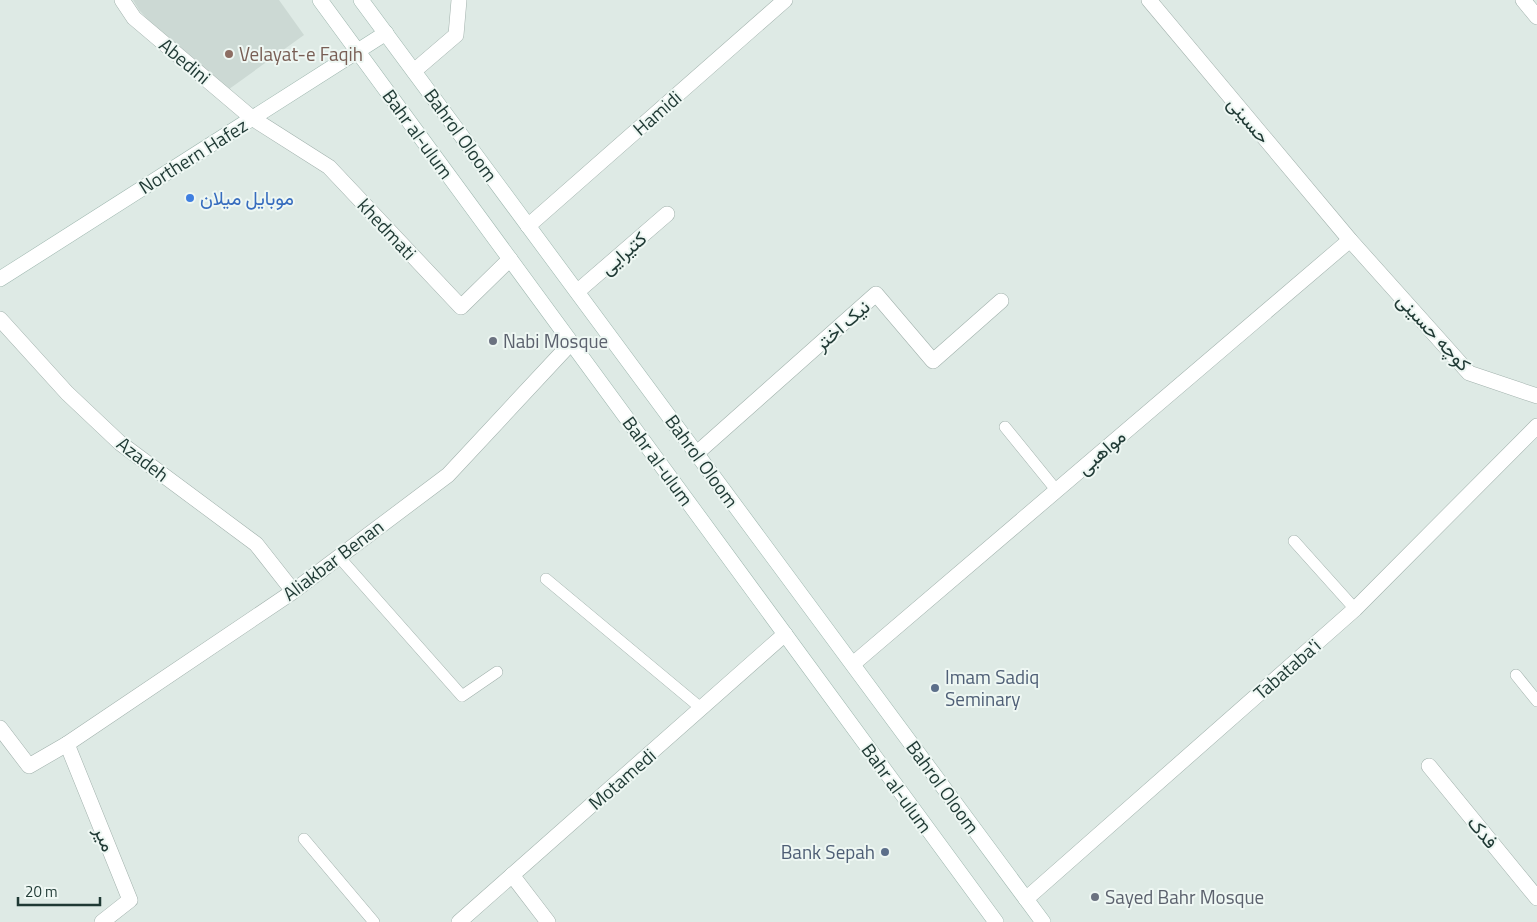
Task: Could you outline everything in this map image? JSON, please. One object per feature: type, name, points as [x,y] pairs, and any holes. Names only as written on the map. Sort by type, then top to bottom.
[{"type":"street","name":"Abedini","points":[[122,0],[134,18],[252,118]]},
{"type":"street","name":"Bahr al-ulum","points":[[320,0],[996,922]]},
{"type":"street","name":"Bahrol Oloom","points":[[361,0],[1043,922]]},
{"type":"street","points":[[414,71],[456,35],[459,0]]},
{"type":"street","name":"Hamidi","points":[[528,226],[785,0]]},
{"type":"street","name":"حسینی","points":[[1149,0],[1350,240]]},
{"type":"street","points":[[1522,0],[1537,18]]},
{"type":"street","name":"Northern Hafez","points":[[0,278],[386,33]]},
{"type":"street","name":"khedmati","points":[[252,118],[329,167],[461,307],[510,259]]},
{"type":"street","name":"کتیرایی","points":[[578,292],[667,214]]},
{"type":"street","name":"کوچه حسینی","points":[[1350,240],[1469,373],[1537,396]]},
{"type":"street","name":"مواهبی","points":[[853,664],[1350,240]]},
{"type":"street","name":"نیک اختر","points":[[697,453],[876,294],[933,361],[1001,301]]},
{"type":"street","name":"Azadeh","points":[[0,319],[67,393],[120,443],[256,544],[293,591]]},
{"type":"street","name":"Aliakbar Benan","points":[[0,728],[29,766],[67,744],[293,591],[448,475],[571,343]]},
{"type":"street","name":"Tabataba'i","points":[[1026,898],[1355,609],[1537,426]]},
{"type":"street","name":"Motamedi","points":[[459,922],[785,634]]},
{"type":"street","name":"میر","points":[[67,744],[130,900],[102,922]]},
{"type":"street","name":"فدک","points":[[1428,766],[1537,898]]},
{"type":"street","points":[[512,875],[548,922]]},
{"type":"lane","points":[[1005,427],[1057,491]]},
{"type":"lane","points":[[1294,542],[1355,609]]},
{"type":"lane","points":[[339,557],[462,696],[497,672]]},
{"type":"lane","points":[[546,579],[702,709]]},
{"type":"lane","points":[[1516,675],[1537,701]]},
{"type":"lane","points":[[304,839],[374,922]]},
{"type":"shaded area","name":"Velayat-e Faqih","points":[[133,0],[279,0],[304,35],[225,92],[198,73],[139,10]]},
{"type":"place","name":"Velayat-e Faqih","points":[[229,54]]},
{"type":"place","name":"موبایل میلان","points":[[190,198]]},
{"type":"place","name":"Nabi Mosque","points":[[493,341]]},
{"type":"place","name":"Imam Sadiq Seminary","points":[[935,688]]},
{"type":"place","name":"Bank Sepah","points":[[885,852]]},
{"type":"place","name":"Sayed Bahr Mosque","points":[[1095,897]]}]
